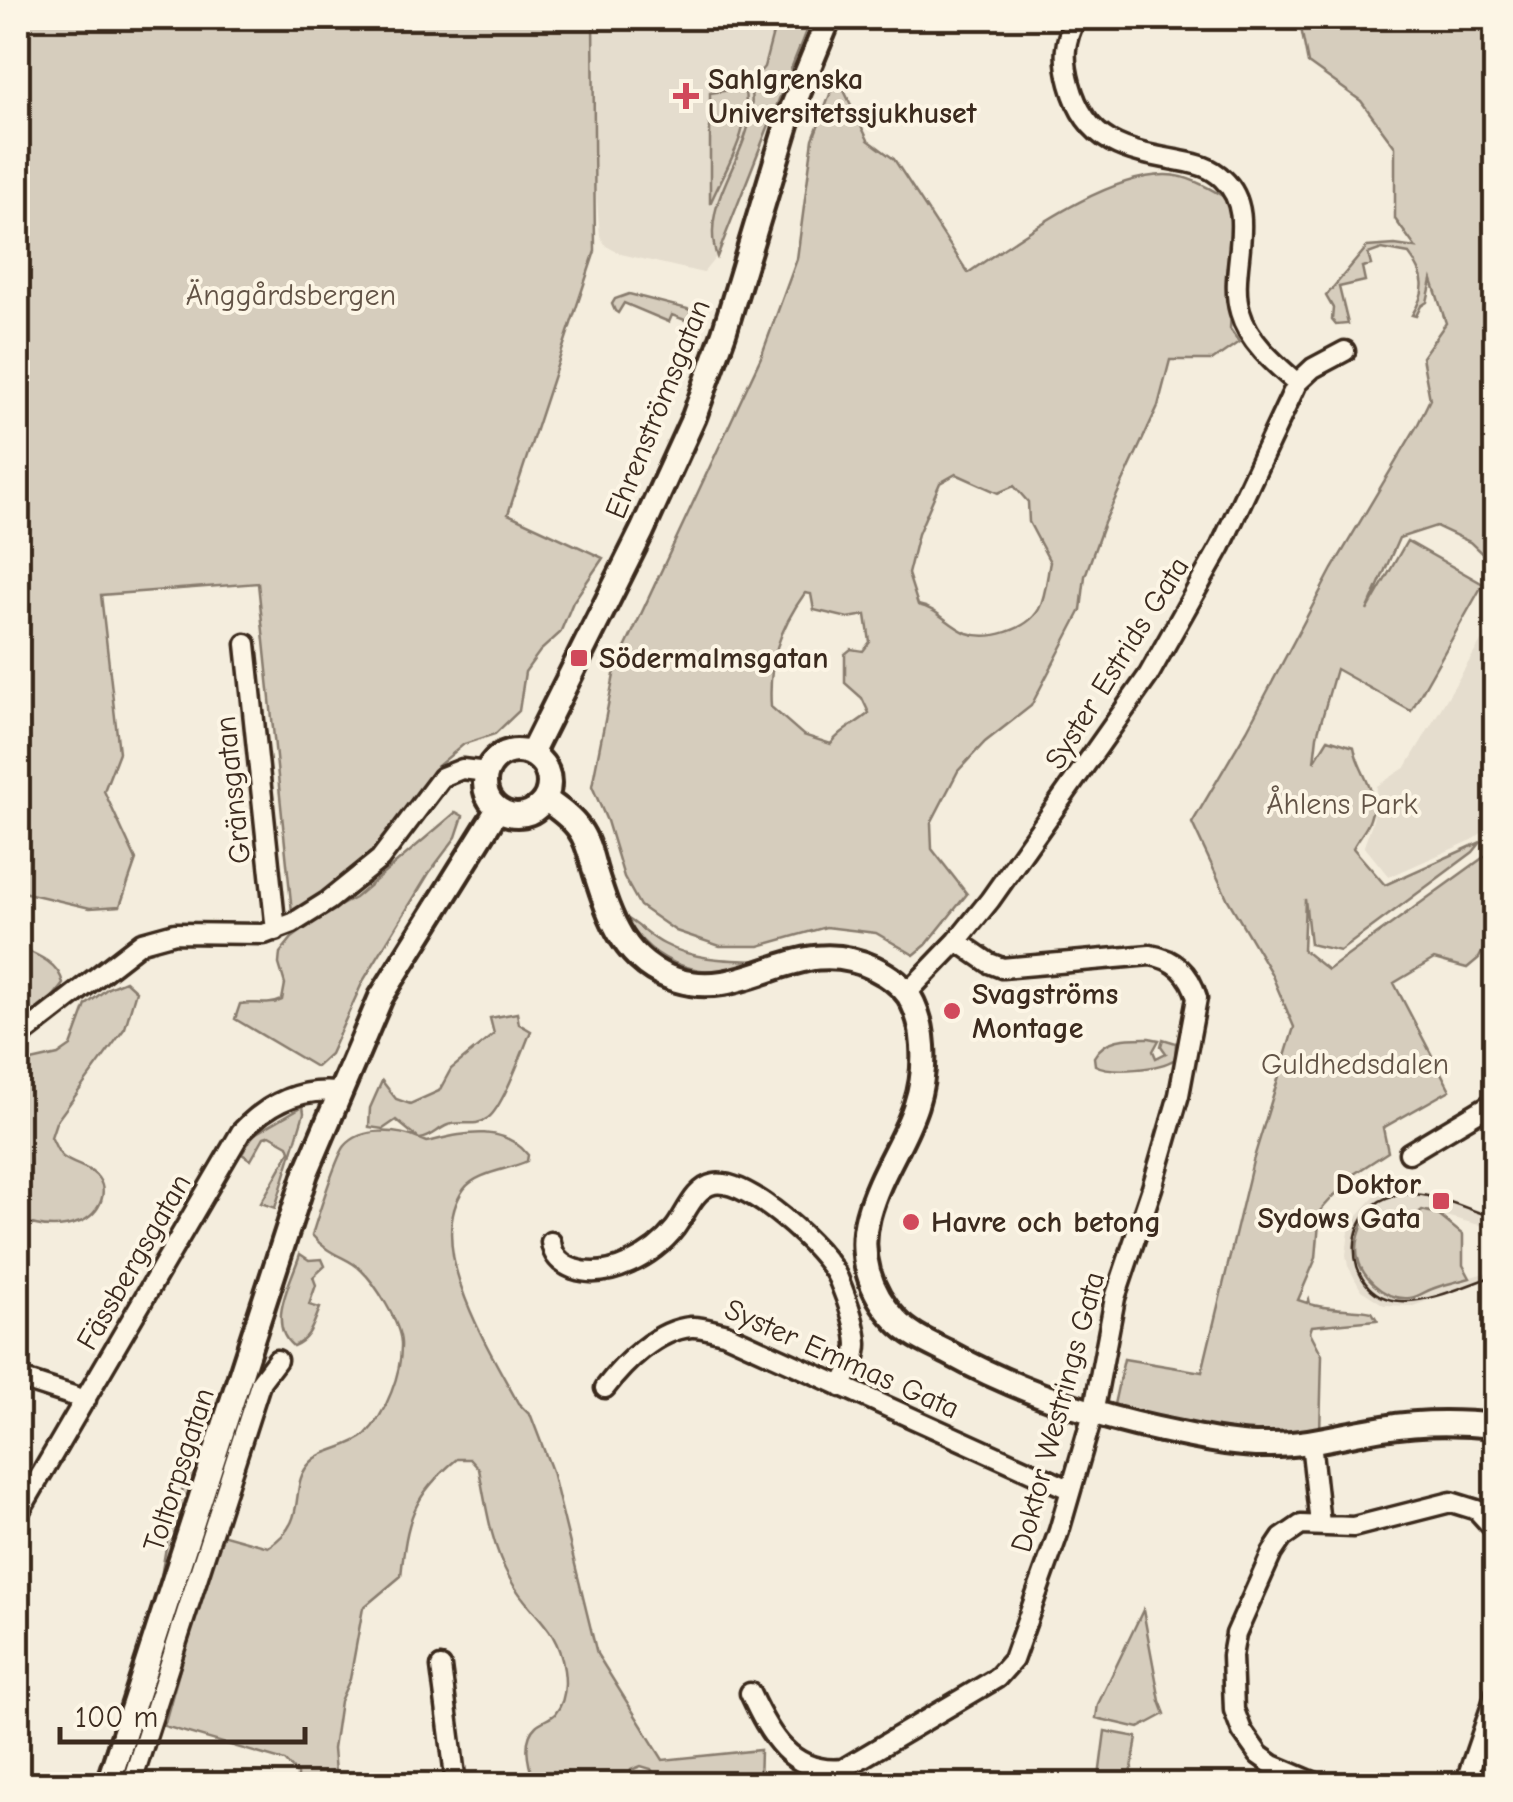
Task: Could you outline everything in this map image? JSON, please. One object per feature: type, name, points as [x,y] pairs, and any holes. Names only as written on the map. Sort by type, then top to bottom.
[{"type":"street","name":"Ehrenströmsgatan","points":[[532,754],[642,532],[700,401],[791,111],[829,18]]},
{"type":"street","points":[[1076,18],[1064,52],[1075,102],[1087,122],[1112,144],[1131,152],[1200,165],[1221,176],[1240,205],[1236,283],[1240,313],[1250,332],[1297,383],[1313,368],[1345,351]]},
{"type":"street","name":"Syster Estrids Gata","points":[[907,993],[957,941],[1046,824],[1171,638],[1221,546],[1297,383]]},
{"type":"street","name":"Gränsgatan","points":[[246,644],[276,931]]},
{"type":"street","points":[[506,753],[532,754],[548,774],[545,800],[524,814],[498,809],[486,789],[488,772],[506,753]]},
{"type":"street","points":[[18,1038],[142,942],[174,933],[247,935],[276,931],[328,901],[380,859],[442,777],[462,769],[488,772]]},
{"type":"street","points":[[545,800],[580,830],[613,923],[631,952],[651,969],[692,984],[714,984],[742,979],[810,956],[833,955],[880,970],[907,993],[920,1024],[923,1081],[910,1126],[868,1214],[864,1246],[870,1280],[886,1308],[908,1331],[1029,1392],[1093,1414],[1220,1440],[1269,1446],[1383,1428],[1453,1423],[1496,1426]]},
{"type":"street","points":[[338,1092],[381,996],[498,809]]},
{"type":"street","name":"Doktor Westrings Gata","points":[[750,1694],[780,1748],[804,1763],[829,1770],[843,1769],[997,1678],[1008,1669],[1017,1650],[1060,1531],[1093,1414],[1115,1298],[1178,1095],[1197,998],[1194,987],[1175,962],[1165,957],[1150,955],[1002,968],[957,941]]},
{"type":"street","name":"Fässbergsgatan","points":[[18,1514],[235,1141],[249,1124],[300,1092],[338,1092]]},
{"type":"street","name":"Toltorpsgatan","points":[[108,1784],[306,1173],[338,1092]]},
{"type":"street","points":[[1408,1153],[1496,1101]]},
{"type":"street","points":[[551,1242],[556,1258],[582,1272],[627,1264],[660,1244],[697,1194],[707,1187],[716,1183],[732,1186],[756,1198],[793,1226],[838,1277],[856,1343],[854,1359],[841,1387]]},
{"type":"street","name":"Syster Emmas Gata","points":[[604,1388],[657,1340],[688,1327],[724,1333],[1069,1489]]},
{"type":"street","name":"Toltorpsgatan","points":[[131,1784],[261,1381],[277,1360]]},
{"type":"street","points":[[18,1378],[86,1400]]},
{"type":"street","points":[[1311,1442],[1320,1524]]},
{"type":"street","points":[[1318,1784],[1273,1766],[1260,1755],[1242,1731],[1234,1710],[1236,1634],[1272,1553],[1291,1529],[1320,1524],[1353,1527],[1452,1502],[1477,1510],[1496,1532]]},
{"type":"street","points":[[441,1667],[456,1784]]},
{"type":"street","points":[[1466,1784],[1496,1693]]},
{"type":"shaded area","name":"Sahlgrenska Universitetssjukhuset","points":[[593,18],[806,18],[720,252],[703,273],[621,254],[606,246],[600,236],[595,180]]},
{"type":"shaded area","points":[[1495,618],[1495,823],[1472,840],[1389,877],[1364,846],[1373,820],[1377,786],[1406,767]]},
{"type":"shaded area","points":[[1400,1187],[1495,1215],[1495,1229],[1422,1210],[1400,1227],[1419,1296],[1433,1288],[1495,1270],[1495,1277],[1413,1306],[1384,1305],[1361,1290],[1346,1255],[1350,1224],[1376,1195]]},
{"type":"green space","name":"Änggårdsbergen","points":[[18,18],[593,18],[595,251],[508,514],[603,558],[573,602],[560,633],[525,672],[519,711],[495,734],[464,744],[433,770],[394,830],[362,863],[292,912],[258,583],[101,595],[119,752],[104,791],[136,860],[120,906],[90,908],[18,891]]},
{"type":"green space","points":[[777,18],[811,18],[717,257],[715,213],[747,129],[750,84],[764,67]]},
{"type":"green space","name":"Guldhedsdalen","points":[[1299,18],[1495,18],[1495,566],[1470,542],[1436,526],[1399,538],[1367,611],[1407,541],[1483,584],[1411,711],[1336,669],[1317,736],[1314,762],[1328,739],[1354,747],[1371,791],[1373,809],[1353,848],[1385,885],[1481,842],[1473,852],[1340,951],[1310,944],[1305,899],[1303,950],[1328,970],[1495,849],[1495,902],[1485,922],[1489,938],[1479,958],[1467,968],[1434,959],[1394,983],[1450,1090],[1383,1128],[1388,1152],[1354,1174],[1320,1211],[1316,1258],[1298,1300],[1372,1312],[1377,1320],[1312,1326],[1310,1332],[1322,1355],[1320,1434],[1255,1440],[1113,1409],[1124,1359],[1202,1372],[1253,1161],[1294,1027],[1271,973],[1228,900],[1192,823],[1247,730],[1332,569],[1417,426],[1430,399],[1422,357],[1446,323],[1432,280],[1427,302],[1416,316],[1412,315],[1422,291],[1419,269],[1409,254],[1382,249],[1368,254],[1371,265],[1362,267],[1365,281],[1339,287],[1348,324],[1336,325],[1332,320],[1333,308],[1326,296],[1367,247],[1416,248],[1395,219],[1395,147],[1361,101],[1308,63]]},
{"type":"green space","points":[[837,76],[868,140],[894,159],[968,273],[1070,207],[1130,181],[1157,175],[1182,177],[1237,205],[1230,329],[1239,342],[1213,360],[1170,360],[1158,406],[1104,523],[1085,576],[1081,610],[1031,706],[985,742],[958,771],[931,823],[932,849],[967,894],[914,955],[876,933],[826,927],[759,946],[720,946],[676,931],[640,906],[624,877],[592,786],[615,670],[761,357],[797,259],[813,139]],"holes":[[[956,474],[998,493],[1014,486],[1028,502],[1029,522],[1050,562],[1039,609],[1026,623],[1007,632],[986,636],[967,633],[918,605],[908,574],[918,534],[940,483]],[[805,593],[811,594],[814,610],[848,618],[866,615],[870,642],[863,651],[851,649],[845,654],[845,683],[862,698],[869,713],[831,744],[803,735],[771,707],[771,676],[777,647]]]},
{"type":"green space","points":[[744,88],[742,133],[710,204],[710,93]]},
{"type":"green space","points":[[629,294],[688,309],[698,320],[693,323],[672,315],[669,322],[624,303],[618,313],[615,311],[615,299]]},
{"type":"green space","points":[[456,812],[463,816],[456,837],[429,873],[363,981],[330,1054],[316,1067],[235,1019],[240,1004],[282,1000],[285,984],[280,953],[292,938],[355,898]]},
{"type":"green space","points":[[625,917],[659,941],[687,953],[759,961],[720,971],[683,966],[650,948]]},
{"type":"green space","points":[[18,949],[53,966],[63,984],[18,1025]]},
{"type":"green space","points":[[125,981],[136,991],[125,1028],[56,1122],[51,1137],[63,1157],[98,1178],[103,1193],[98,1207],[72,1225],[49,1227],[18,1219],[18,1064],[58,1055],[71,1046],[86,1005]]},
{"type":"green space","points":[[517,1013],[519,1024],[531,1031],[494,1112],[483,1121],[448,1125],[420,1139],[427,1142],[467,1134],[494,1134],[518,1145],[528,1155],[527,1161],[470,1183],[453,1212],[451,1239],[465,1298],[518,1403],[531,1416],[552,1471],[597,1654],[663,1760],[760,1750],[759,1784],[660,1784],[651,1769],[641,1766],[631,1770],[628,1784],[535,1784],[529,1762],[529,1739],[536,1726],[558,1709],[564,1693],[564,1670],[549,1630],[518,1592],[498,1553],[479,1469],[470,1459],[457,1459],[430,1485],[409,1524],[401,1576],[363,1608],[350,1679],[340,1701],[333,1749],[336,1784],[297,1784],[297,1774],[285,1761],[164,1726],[218,1533],[268,1547],[281,1536],[294,1514],[304,1471],[316,1458],[365,1435],[380,1416],[396,1380],[401,1343],[386,1304],[361,1270],[325,1248],[312,1235],[341,1152],[352,1140],[370,1133],[401,1133],[419,1139],[396,1120],[383,1129],[369,1127],[370,1108],[382,1081],[396,1099],[410,1104],[439,1091],[451,1069],[494,1034],[490,1018]]},
{"type":"green space","points":[[1163,1039],[1176,1043],[1175,1059],[1136,1069],[1095,1065],[1094,1057],[1111,1042],[1159,1040],[1153,1051],[1156,1058],[1166,1053],[1161,1046]]},
{"type":"green space","points":[[303,1106],[275,1208],[261,1203],[290,1151],[288,1145],[270,1135],[264,1137],[251,1160],[242,1154],[253,1135]]},
{"type":"green space","points":[[1422,1210],[1437,1214],[1463,1235],[1463,1265],[1470,1278],[1400,1298],[1382,1291],[1367,1277],[1358,1259],[1358,1237],[1365,1219],[1400,1227]]},
{"type":"green space","points":[[300,1254],[309,1260],[322,1259],[325,1266],[313,1277],[316,1285],[309,1305],[320,1308],[307,1336],[293,1346],[285,1337],[281,1315]]},
{"type":"green space","points":[[245,1328],[100,1784],[93,1784],[159,1589],[168,1535],[186,1477]]},
{"type":"green space","points":[[1143,1610],[1165,1714],[1139,1728],[1096,1718],[1098,1704]]},
{"type":"green space","points":[[1105,1731],[1137,1737],[1130,1781],[1099,1777]]},
{"type":"tram line","points":[[1496,1218],[1441,1199],[1407,1194],[1385,1199],[1368,1211],[1355,1246],[1357,1266],[1365,1283],[1380,1295],[1400,1301],[1436,1296],[1496,1275]]},
{"type":"place","name":"Sahlgrenska Universitetssjukhuset","points":[[686,96]]},
{"type":"place","name":"Södermalmsgatan","points":[[579,658]]},
{"type":"place","name":"Svagströms Montage","points":[[952,1011]]},
{"type":"place","name":"Doktor Sydows Gata","points":[[1441,1201]]},
{"type":"place","name":"Havre och betong","points":[[911,1222]]},
{"type":"park label","name":"Åhlens Park","points":[[1342,804]]}]
